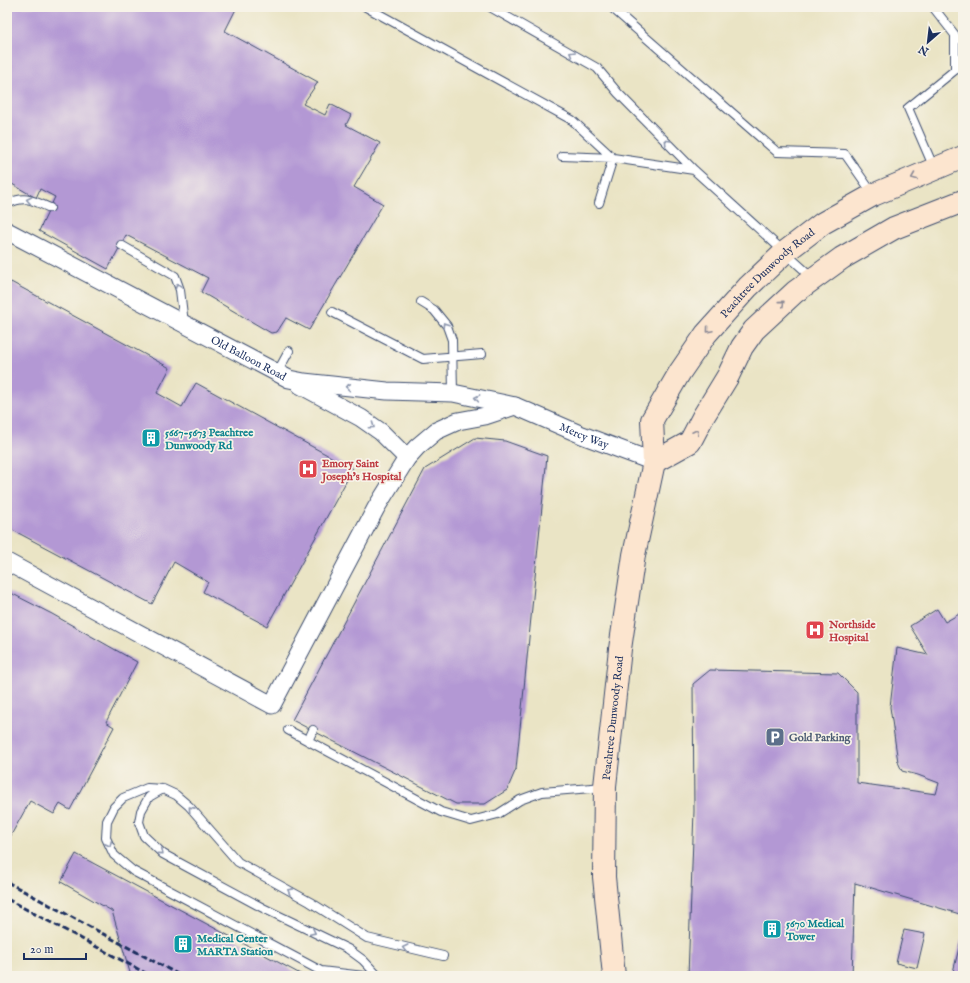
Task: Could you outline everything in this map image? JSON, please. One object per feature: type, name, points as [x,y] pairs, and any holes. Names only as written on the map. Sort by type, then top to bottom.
[{"type":"main road","name":"Peachtree Dunwoody Road","points":[[614,976],[604,877],[605,786],[620,649],[634,555],[654,462],[652,420],[680,372],[706,334],[748,286],[784,252],[823,223],[873,194],[963,157]]},
{"type":"main road","points":[[654,462],[690,442],[703,417],[728,376],[742,347],[754,330],[783,302],[813,278],[842,258],[894,228],[963,201]]},
{"type":"street","name":"Old Balloon Road","points":[[7,231],[283,376],[304,382],[387,391],[453,393],[515,406]]},
{"type":"street","points":[[283,376],[361,418],[380,432],[407,458]]},
{"type":"street","name":"Mercy Way","points":[[515,406],[582,435],[654,462]]},
{"type":"street","points":[[7,562],[272,705],[376,508],[407,458],[417,447],[436,431],[458,421],[486,416],[515,406]]},
{"type":"lane","points":[[366,7],[572,120],[613,158]]},
{"type":"lane","points":[[490,7],[597,68],[618,93],[694,170],[813,278]]},
{"type":"lane","points":[[611,7],[777,152],[845,154],[873,194]]},
{"type":"lane","points":[[933,7],[955,35],[955,70],[908,108],[934,169]]},
{"type":"lane","points":[[562,156],[613,158],[694,170]]},
{"type":"lane","points":[[599,203],[613,158]]},
{"type":"lane","points":[[7,204],[18,198],[31,199],[50,208]]},
{"type":"lane","points":[[121,245],[175,276],[180,290],[184,324]]},
{"type":"lane","points":[[421,302],[434,310],[447,326],[452,340],[453,393]]},
{"type":"lane","points":[[332,312],[424,358],[482,354]]},
{"type":"lane","points":[[283,376],[288,351]]},
{"type":"lane","points":[[288,730],[441,812],[471,821],[498,814],[520,800],[542,792],[605,786]]},
{"type":"lane","points":[[308,741],[313,730]]},
{"type":"lane","points":[[364,976],[320,972],[133,872],[114,855],[106,838],[107,821],[114,807],[123,798],[134,792],[147,788],[163,789],[176,795],[189,806],[238,862],[310,902],[367,938],[443,956]]},
{"type":"lane","points":[[163,789],[148,797],[141,811],[139,822],[144,836],[163,854],[263,908],[348,948],[363,960],[378,976]]},
{"type":"building","points":[[7,7],[237,7],[225,31],[318,82],[303,104],[325,115],[330,104],[351,115],[346,125],[380,143],[354,187],[383,204],[309,330],[286,318],[277,332],[271,333],[201,292],[208,278],[126,235],[108,269],[39,231],[55,197],[40,189],[36,198],[7,181]]},
{"type":"building","name":"5667-5673 Peachtree Dunwoody Rd","points":[[11,282],[170,368],[157,393],[182,407],[196,383],[353,469],[267,626],[203,592],[208,582],[174,562],[152,604],[7,527],[7,288]]},
{"type":"building","points":[[475,438],[505,441],[547,456],[516,769],[507,790],[485,804],[456,804],[292,720],[425,469]]},
{"type":"building","points":[[7,591],[52,614],[137,662],[106,722],[114,727],[70,810],[60,804],[54,814],[30,801],[10,837],[7,835]]},
{"type":"building","points":[[937,609],[945,622],[963,612],[963,915],[855,883],[852,976],[688,976],[694,811],[693,684],[710,670],[838,673],[857,692],[857,783],[936,794],[939,783],[902,771],[898,762],[890,707],[897,648],[928,655],[910,626]]},
{"type":"building","name":"Medical Center MARTA Station","points":[[76,854],[304,976],[131,976],[112,911],[61,882]]},
{"type":"building","points":[[904,930],[925,934],[917,968],[896,963]]},
{"type":"building","points":[[961,940],[963,940],[963,976],[952,976]]},
{"type":"railway","points":[[7,882],[181,976]]},
{"type":"railway","points":[[7,899],[151,976]]},
{"type":"place","name":"5667-5673 Peachtree Dunwoody Rd","points":[[151,438]]},
{"type":"place","name":"Emory Saint Joseph's Hospital","points":[[308,469]]},
{"type":"place","name":"Northside Hospital","points":[[815,630]]},
{"type":"place","name":"Gold Parking","points":[[775,737]]},
{"type":"place","name":"5670 Medical Tower","points":[[772,929]]},
{"type":"place","name":"Medical Center MARTA Station","points":[[183,944]]}]
